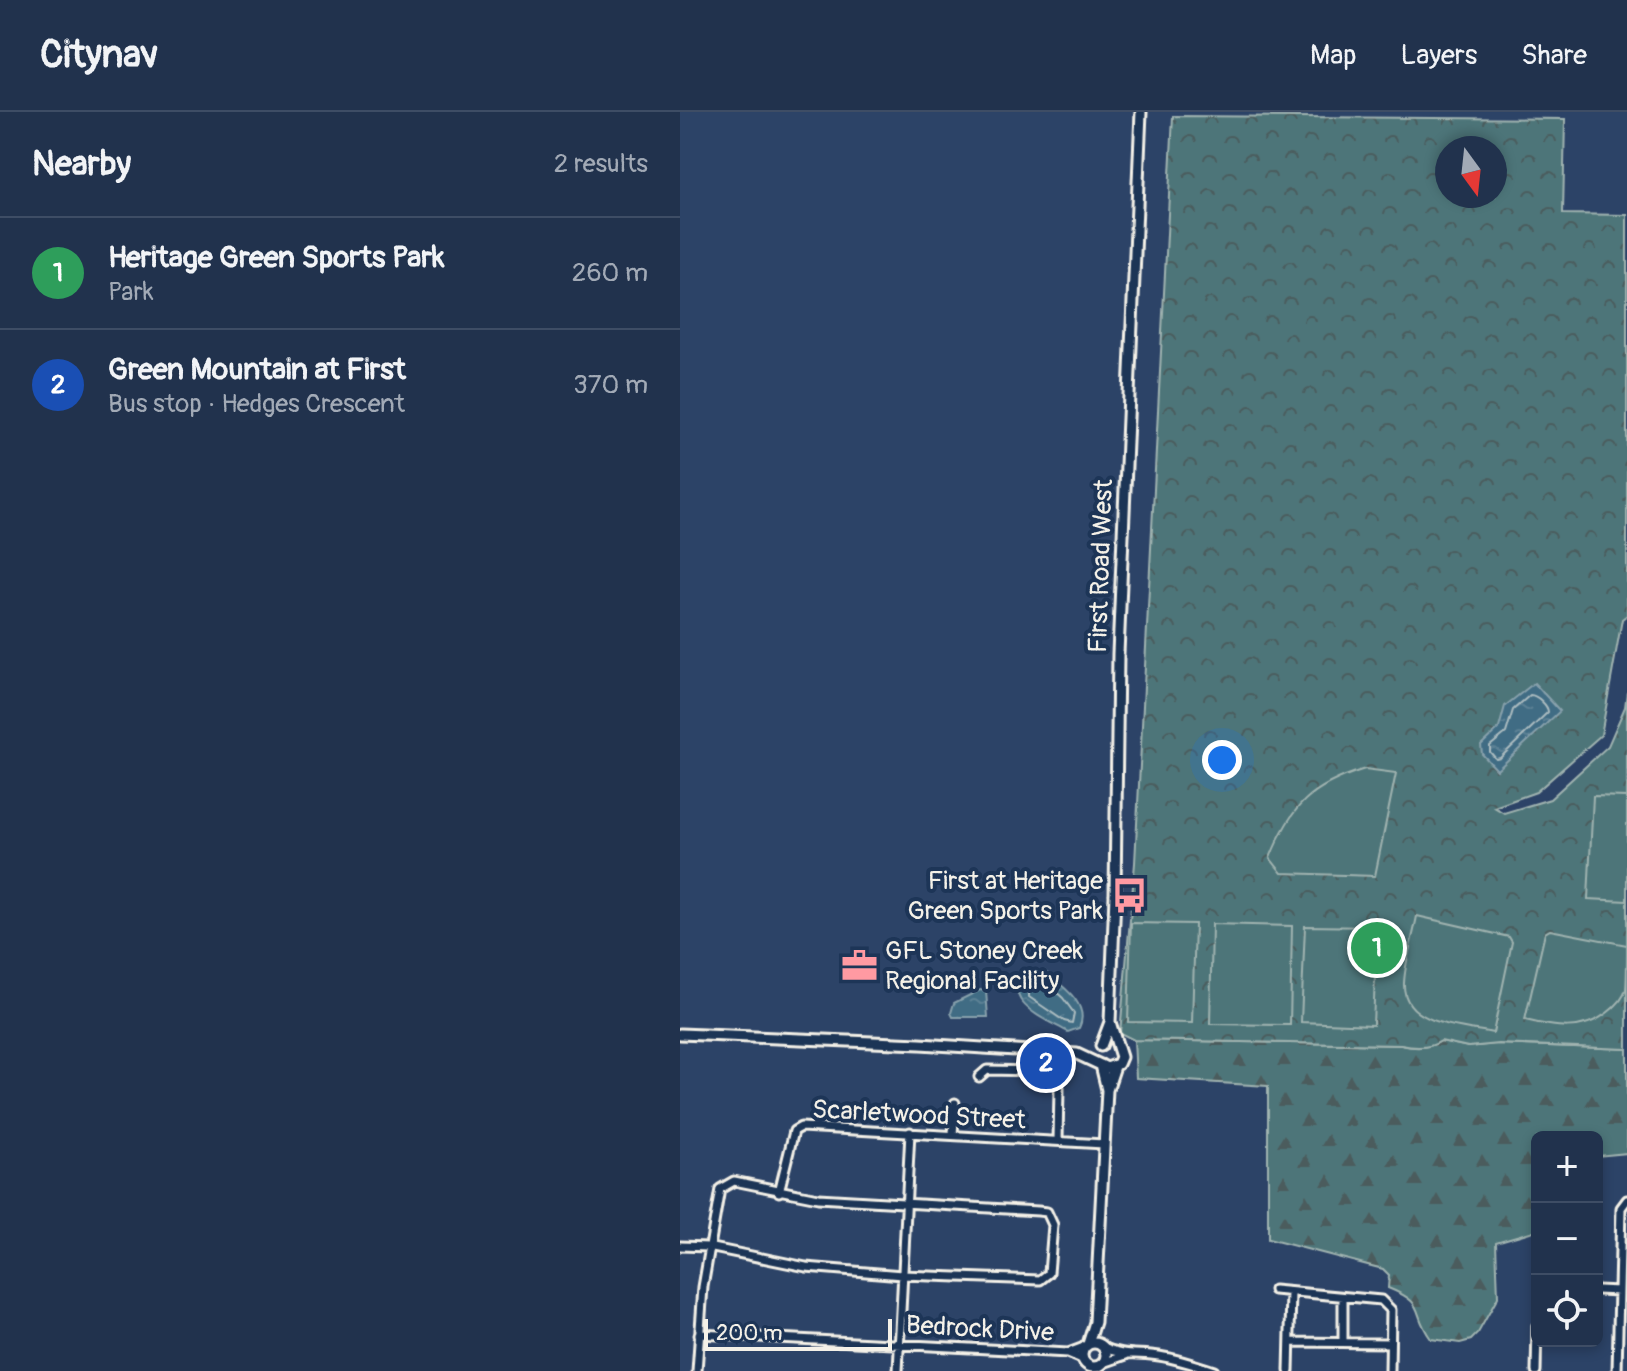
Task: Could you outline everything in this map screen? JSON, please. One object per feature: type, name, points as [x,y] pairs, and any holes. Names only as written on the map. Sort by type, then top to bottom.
[{"type":"street","name":"First Road West","points":[[1118,1047],[1110,1022],[1118,654],[1141,112]]},
{"type":"street","name":"First Road West","points":[[1099,1047],[1110,1022]]},
{"type":"street","points":[[680,1034],[1077,1054],[1107,1068],[1115,1066]]},
{"type":"street","points":[[1077,1054],[1111,1043],[1118,1047],[1121,1057],[1107,1090],[1095,1322],[1086,1345],[1093,1366]]},
{"type":"street","points":[[1099,1047],[1096,1055],[1107,1090]]},
{"type":"street","points":[[979,1077],[987,1070],[1046,1071],[1054,1075],[1059,1088],[1058,1141]]},
{"type":"street","points":[[953,1135],[955,1103]]},
{"type":"street","name":"Scarletwood Street","points":[[779,1192],[794,1131],[801,1127],[1104,1144]]},
{"type":"street","points":[[898,1371],[910,1132]]},
{"type":"street","points":[[680,1246],[708,1247],[806,1267],[902,1275],[1040,1280],[1049,1273],[1053,1225],[1047,1212],[818,1198],[734,1181],[720,1189],[708,1247],[697,1371]]},
{"type":"street","points":[[1617,1371],[1621,1208],[1627,1200]]},
{"type":"street","points":[[1274,1290],[1381,1300],[1391,1310],[1390,1371]]},
{"type":"street","points":[[1603,1290],[1619,1291]]},
{"type":"street","points":[[1289,1371],[1291,1292]]},
{"type":"street","points":[[1343,1297],[1343,1342]]},
{"type":"street","points":[[1093,1366],[1106,1355],[1095,1322]]},
{"type":"street","name":"Bedrock Drive","points":[[699,1334],[1068,1353],[1093,1366]]},
{"type":"street","points":[[1290,1342],[1390,1343]]},
{"type":"street","points":[[1086,1345],[1102,1345],[1126,1355]]},
{"type":"street","name":"Bedrock Drive","points":[[1068,1353],[1086,1345]]},
{"type":"street","points":[[1536,1371],[1537,1347]]},
{"type":"street","points":[[1093,1366],[1126,1355],[1157,1356],[1214,1371]]},
{"type":"green space","points":[[1173,116],[1565,119],[1563,214],[1627,215],[1627,615],[1622,619],[1601,735],[1536,792],[1494,807],[1504,813],[1550,799],[1608,746],[1625,707],[1627,692],[1627,1049],[1499,1044],[1468,1047],[1441,1041],[1417,1047],[1134,1040],[1120,1033],[1135,863]]},
{"type":"green space","points":[[1365,769],[1396,773],[1375,876],[1282,873],[1270,858],[1295,811],[1316,791]]},
{"type":"green space","points":[[1593,796],[1627,797],[1627,901],[1588,899]]},
{"type":"green space","points":[[1417,916],[1509,937],[1512,942],[1493,1033],[1437,1022],[1413,1008],[1406,997],[1404,983]]},
{"type":"green space","points":[[1131,923],[1195,924],[1192,1023],[1128,1022]]},
{"type":"green space","points":[[1212,924],[1292,926],[1290,1025],[1210,1024]]},
{"type":"green space","points":[[1305,926],[1377,927],[1373,1025],[1301,1022]]},
{"type":"green space","points":[[1550,930],[1627,945],[1625,992],[1607,1013],[1587,1024],[1567,1027],[1525,1020],[1545,933]]},
{"type":"green space","points":[[1134,1040],[1416,1047],[1441,1041],[1468,1047],[1496,1044],[1627,1049],[1627,1153],[1603,1155],[1603,1131],[1531,1131],[1531,1232],[1496,1242],[1498,1297],[1478,1333],[1471,1340],[1460,1343],[1431,1339],[1414,1304],[1388,1288],[1389,1275],[1383,1269],[1268,1239],[1268,1086],[1136,1078]]},
{"type":"water","points":[[1534,683],[1560,711],[1497,770],[1482,754],[1481,745],[1499,728],[1505,706]]},
{"type":"water","points":[[1044,971],[1078,1003],[1082,1019],[1079,1028],[1068,1032],[1037,1015],[1022,1002],[1018,990],[1020,985],[1027,977]]},
{"type":"water","points":[[980,990],[986,991],[988,1017],[953,1017],[954,1003]]},
{"type":"place","name":"First at Heritage Green Sports Park","points":[[1129,895]]},
{"type":"place","name":"Heritage Green Sports Park","points":[[1377,948]]},
{"type":"place","name":"GFL Stoney Creek Regional Facility","points":[[859,965]]},
{"type":"place","name":"Green Mountain at First","points":[[1046,1063]]}]
